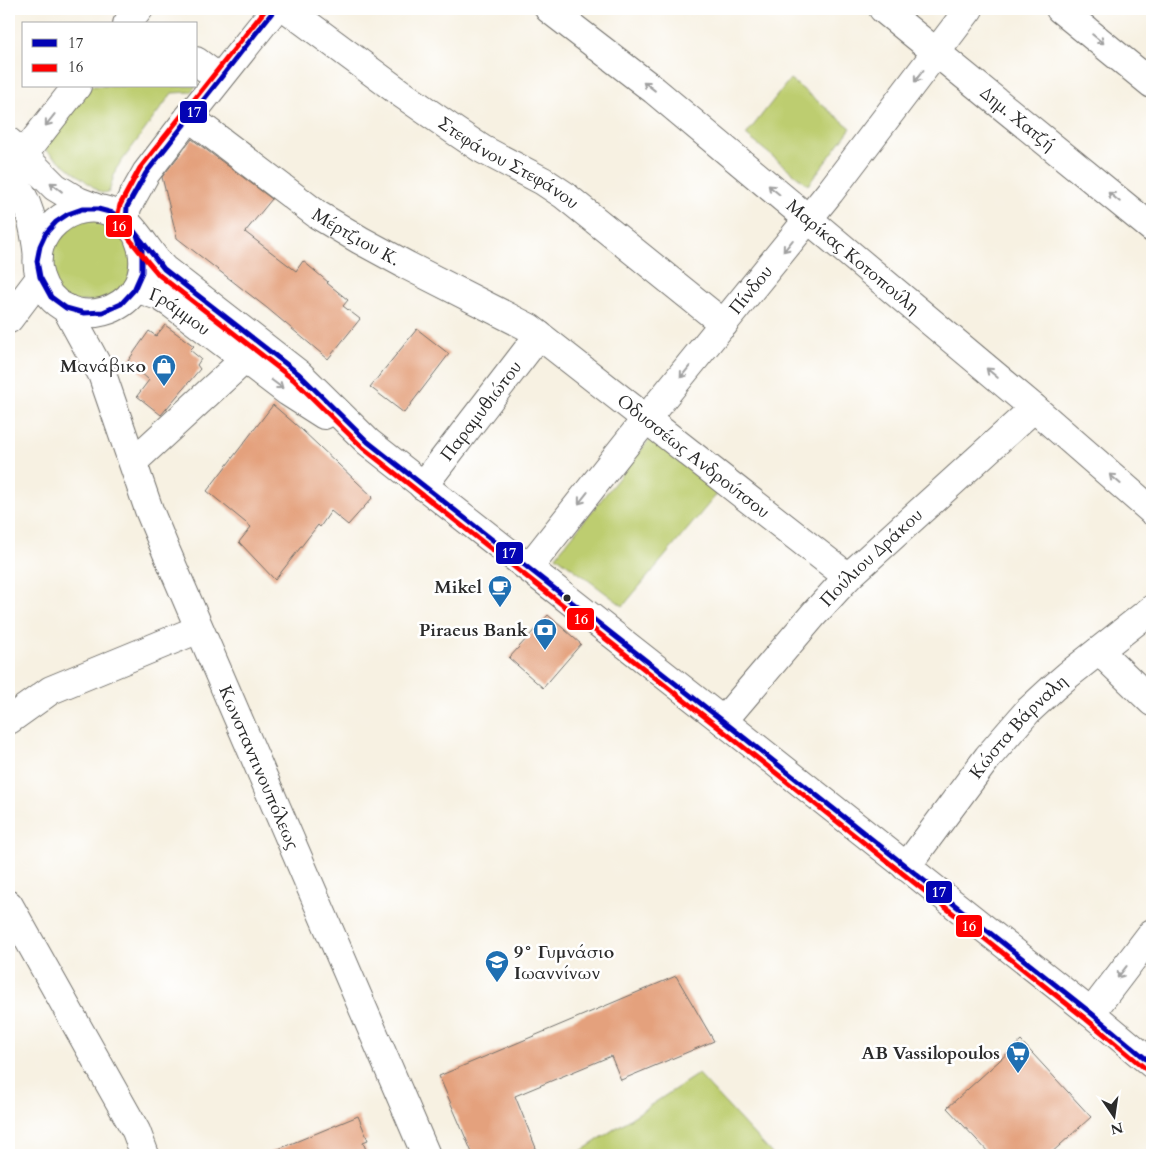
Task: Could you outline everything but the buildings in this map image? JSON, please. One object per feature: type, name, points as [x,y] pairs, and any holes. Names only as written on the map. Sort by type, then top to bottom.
[{"type":"street","name":"Μαρίκας Κοτοπούλη","points":[[549,9],[654,90],[809,219],[1034,408],[1152,511]]},
{"type":"street","name":"Δημ. Χατζή","points":[[883,9],[1152,228]]},
{"type":"street","name":"Πίνδου","points":[[528,567],[809,219],[969,9]]},
{"type":"street","points":[[1060,9],[1152,84]]},
{"type":"street","points":[[131,229],[126,213],[146,173],[270,11]]},
{"type":"street","name":"Στεφάνου Στεφάνου","points":[[270,11],[399,92],[482,148],[544,181],[724,324]]},
{"type":"street","points":[[198,62],[219,78]]},
{"type":"street","points":[[49,285],[27,206],[16,182],[14,157],[75,88]]},
{"type":"street","name":"Μέρτζιου Κ.","points":[[189,117],[318,215],[360,240],[530,328],[539,335]]},
{"type":"street","name":"Γράμμου","points":[[14,157],[70,197],[113,214],[131,229],[155,261],[299,374],[368,442],[723,721],[1091,1013],[1152,1064]]},
{"type":"street","points":[[49,285],[42,240],[51,226],[65,215],[81,209],[99,209]]},
{"type":"street","name":"Γράμμου","points":[[49,285],[78,312],[90,314],[103,312],[114,308],[126,300],[136,288],[142,275],[144,262],[142,248],[131,229]]},
{"type":"street","points":[[9,320],[49,285]]},
{"type":"street","name":"Κωνσταντινουπόλεως","points":[[49,285],[102,374],[134,462],[149,510],[426,1155]]},
{"type":"street","name":"Γράμμου","points":[[136,288],[161,297],[172,304],[288,392],[368,442]]},
{"type":"street","name":"Κωνσταντινουπόλεως","points":[[102,374],[100,347],[103,330],[114,308]]},
{"type":"street","name":"Οδυσσέως Ανδρούτσου","points":[[539,335],[848,577]]},
{"type":"street","name":"Παραμυθιώτου","points":[[423,486],[539,335]]},
{"type":"street","points":[[134,462],[245,359]]},
{"type":"street","name":"Πούλιου Δράκου","points":[[723,721],[848,577],[1034,408]]},
{"type":"street","name":"Κώστα Βάρναλη","points":[[906,867],[988,757],[1009,732],[1053,688],[1152,609]]},
{"type":"street","points":[[9,720],[52,690],[199,628]]},
{"type":"street","points":[[1100,651],[1152,702]]},
{"type":"street","points":[[9,905],[136,1131],[145,1155]]},
{"type":"street","points":[[1091,1013],[1152,933]]},
{"type":"green space","points":[[790,79],[851,128],[808,185],[746,135]]},
{"type":"green space","points":[[83,88],[194,88],[191,92],[172,93],[116,169],[109,192],[101,193],[39,145]]},
{"type":"green space","points":[[82,210],[137,239],[124,300],[59,302],[43,240]]},
{"type":"green space","points":[[650,439],[718,493],[623,606],[556,556]]},
{"type":"green space","points":[[698,1074],[773,1155],[575,1155]]},
{"type":"transit line","name":"16","points":[[266,9],[140,168],[120,205],[118,213],[119,226],[148,262],[159,275],[294,380],[363,448],[718,727],[1086,1019],[1147,1070]]},
{"type":"transit line","name":"17","points":[[126,222],[127,207],[146,173],[275,9]]},
{"type":"transit line","name":"17","points":[[137,235],[142,250],[142,272],[134,290],[121,304],[103,312],[84,313],[66,308],[51,297],[40,277],[37,261],[40,246],[46,233],[56,222],[68,214],[82,209],[98,209],[113,213],[121,218],[134,231],[164,269],[299,374],[368,442],[723,721],[1091,1013],[1152,1064]]},
{"type":"place","name":"Μανάβικο","points":[[164,387]]},
{"type":"place","name":"Mikel","points":[[500,608]]},
{"type":"place","name":"Piraeus Bank","points":[[545,651]]},
{"type":"place","name":"9° Γυμνάσιο Ιωαννίνων","points":[[497,983]]},
{"type":"place","name":"AB Vassilopoulos","points":[[1018,1074]]}]
